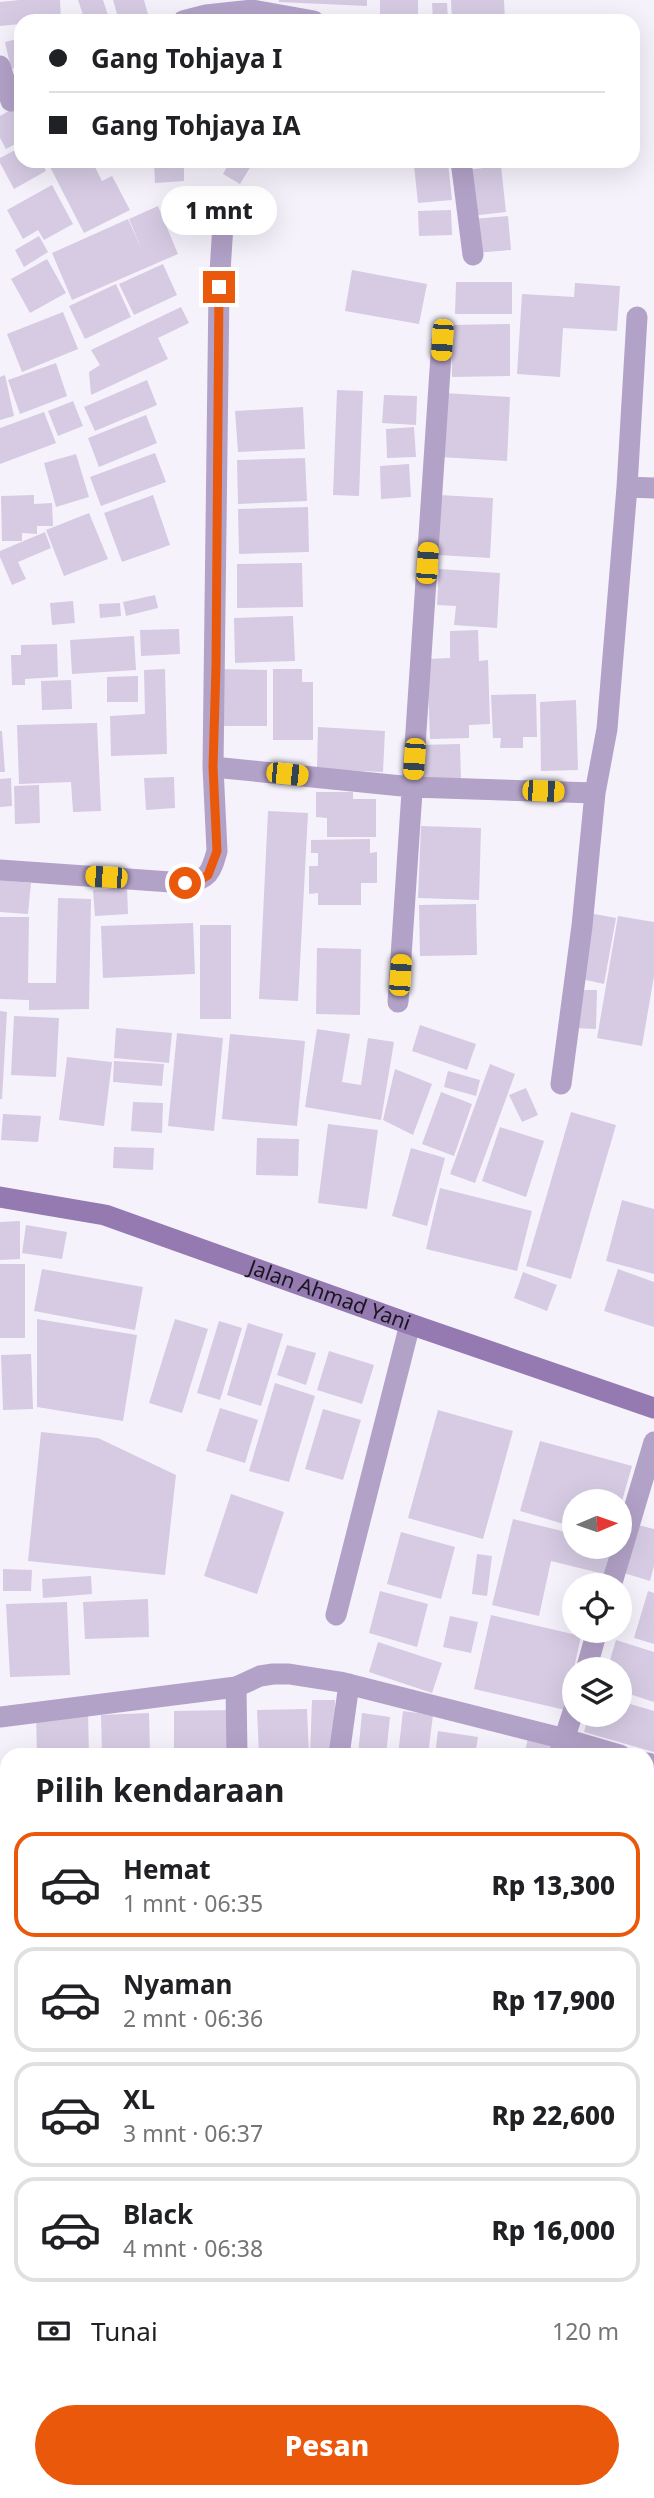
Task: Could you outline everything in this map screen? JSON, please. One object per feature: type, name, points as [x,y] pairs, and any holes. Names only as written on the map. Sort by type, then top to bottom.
[{"type":"main road","name":"Jalan Ahmad Yani","points":[[0,1197],[105,1216],[654,1408]]},
{"type":"street","points":[[210,14],[251,5],[286,14]]},
{"type":"street","points":[[0,66],[11,100]]},
{"type":"street","points":[[462,168],[474,255]]},
{"type":"street","points":[[0,870],[185,883],[199,881],[208,875],[217,851],[213,767],[219,287],[224,209]]},
{"type":"street","points":[[561,1084],[582,926],[595,793],[607,729],[627,486],[637,317]]},
{"type":"street","points":[[398,1002],[442,340]]},
{"type":"street","points":[[627,486],[654,488]]},
{"type":"street","points":[[213,767],[412,786],[595,793]]},
{"type":"street","points":[[335,1615],[410,1324]]},
{"type":"street","points":[[615,1573],[654,1442]]},
{"type":"street","points":[[0,1717],[236,1687],[260,1676],[289,1674],[349,1684],[562,1747],[568,1727]]},
{"type":"street","points":[[340,1748],[349,1684]]},
{"type":"street","points":[[236,1687],[237,1748]]},
{"type":"building","points":[[60,0],[61,14],[14,14],[14,25],[0,26],[0,2]]},
{"type":"building","points":[[78,0],[103,0],[108,14],[83,14]]},
{"type":"building","points":[[113,0],[144,0],[148,14],[117,14]]},
{"type":"building","points":[[367,0],[367,6],[279,2]]},
{"type":"building","points":[[380,0],[418,0],[418,14],[380,14]]},
{"type":"building","points":[[451,0],[504,0],[505,14],[452,14]]},
{"type":"building","points":[[432,3],[447,3],[448,14],[433,14]]},
{"type":"building","points":[[14,40],[14,68],[11,69],[5,42]]},
{"type":"building","points":[[14,108],[14,145],[6,149],[0,138],[0,116]]},
{"type":"building","points":[[14,151],[14,168],[44,168],[46,171],[14,189],[0,158]]},
{"type":"building","points":[[51,168],[96,168],[102,181],[112,176],[130,210],[84,233]]},
{"type":"building","points":[[154,168],[184,168],[184,181],[155,183]]},
{"type":"building","points":[[226,168],[250,168],[240,184],[223,174]]},
{"type":"building","points":[[414,168],[449,168],[452,200],[418,203]]},
{"type":"building","points":[[501,168],[506,212],[470,216],[466,170]]},
{"type":"building","points":[[52,185],[73,224],[44,240],[38,230],[23,239],[7,210]]},
{"type":"building","points":[[158,206],[178,254],[72,300],[52,253],[128,219],[142,250],[129,219]]},
{"type":"building","points":[[451,210],[452,235],[419,236],[418,211]]},
{"type":"building","points":[[508,216],[511,250],[475,253],[472,219]]},
{"type":"building","points":[[39,236],[48,252],[24,267],[15,250]]},
{"type":"building","points":[[47,259],[66,293],[30,313],[11,279]]},
{"type":"building","points":[[163,264],[177,295],[134,315],[119,284]]},
{"type":"building","points":[[352,270],[427,284],[419,324],[345,311]]},
{"type":"building","points":[[456,282],[512,282],[512,314],[455,314]]},
{"type":"building","points":[[575,283],[620,286],[617,331],[563,328],[560,377],[517,374],[522,294],[574,297]]},
{"type":"building","points":[[116,284],[131,317],[85,339],[69,306]]},
{"type":"building","points":[[181,307],[189,323],[158,338],[168,359],[91,395],[89,372],[100,365],[91,350]]},
{"type":"building","points":[[63,312],[78,349],[22,372],[7,334]]},
{"type":"building","points":[[510,324],[510,376],[452,377],[451,325]]},
{"type":"building","points":[[56,363],[67,396],[20,414],[8,380]]},
{"type":"building","points":[[5,375],[14,416],[0,420],[0,377]]},
{"type":"building","points":[[147,380],[157,405],[95,431],[84,407]]},
{"type":"building","points":[[337,390],[363,391],[359,496],[333,495]]},
{"type":"building","points":[[444,393],[510,397],[507,461],[440,457]]},
{"type":"building","points":[[384,395],[417,396],[416,425],[382,423]]},
{"type":"building","points":[[73,401],[83,426],[58,436],[48,411]]},
{"type":"building","points":[[303,407],[305,449],[238,452],[235,411]]},
{"type":"building","points":[[44,412],[56,443],[0,464],[0,428]]},
{"type":"building","points":[[146,415],[157,443],[99,467],[88,438]]},
{"type":"building","points":[[414,427],[416,457],[387,458],[386,429]]},
{"type":"building","points":[[155,453],[166,482],[101,506],[90,477]]},
{"type":"building","points":[[76,454],[89,497],[56,507],[44,463]]},
{"type":"building","points":[[305,458],[307,501],[238,504],[237,460]]},
{"type":"building","points":[[409,464],[411,497],[381,499],[380,466]]},
{"type":"building","points":[[34,495],[34,504],[52,503],[53,526],[37,526],[37,534],[22,533],[22,541],[2,541],[1,496]]},
{"type":"building","points":[[153,495],[170,545],[122,562],[104,513]]},
{"type":"building","points":[[440,495],[493,498],[490,558],[438,555]]},
{"type":"building","points":[[308,507],[309,552],[239,554],[238,509]]},
{"type":"building","points":[[89,513],[108,559],[64,576],[46,530]]},
{"type":"building","points":[[45,532],[51,548],[18,562],[26,579],[12,585],[0,551]]},
{"type":"building","points":[[302,563],[303,607],[237,608],[237,564]]},
{"type":"building","points":[[439,569],[500,573],[497,628],[454,625],[456,606],[437,605]]},
{"type":"building","points":[[155,595],[158,608],[126,616],[123,602]]},
{"type":"building","points":[[73,601],[75,623],[52,625],[50,603]]},
{"type":"building","points":[[120,603],[121,616],[100,618],[99,604]]},
{"type":"building","points":[[293,616],[295,661],[235,663],[234,618]]},
{"type":"building","points":[[179,629],[180,654],[141,656],[140,630]]},
{"type":"building","points":[[478,630],[479,661],[488,660],[490,724],[469,725],[469,738],[430,739],[427,659],[450,658],[450,631]]},
{"type":"building","points":[[134,636],[136,670],[72,674],[70,640]]},
{"type":"building","points":[[57,644],[58,677],[25,679],[25,685],[12,685],[11,655],[21,655],[21,645]]},
{"type":"building","points":[[165,669],[167,754],[111,756],[110,716],[145,714],[144,670]]},
{"type":"building","points":[[216,669],[267,670],[267,726],[216,726]]},
{"type":"building","points":[[273,669],[302,669],[302,682],[313,682],[313,740],[273,740]]},
{"type":"building","points":[[138,676],[138,702],[107,702],[107,677]]},
{"type":"building","points":[[71,680],[72,709],[42,710],[41,681]]},
{"type":"building","points":[[536,694],[537,737],[523,737],[523,748],[500,748],[501,738],[493,738],[491,695]]},
{"type":"building","points":[[576,700],[578,770],[541,771],[540,702]]},
{"type":"building","points":[[97,723],[101,811],[73,812],[71,782],[19,784],[17,725]]},
{"type":"building","points":[[318,727],[385,731],[383,772],[317,769]]},
{"type":"building","points":[[2,731],[5,772],[0,772]]},
{"type":"building","points":[[460,744],[461,781],[418,783],[417,745]]},
{"type":"building","points":[[174,777],[175,808],[146,810],[144,778]]},
{"type":"building","points":[[11,778],[12,806],[0,807],[0,779]]},
{"type":"building","points":[[39,785],[40,823],[15,824],[14,786]]},
{"type":"building","points":[[316,792],[353,792],[353,799],[376,799],[376,837],[327,837],[327,818],[316,817]]},
{"type":"building","points":[[268,811],[308,813],[298,1001],[259,999]]},
{"type":"building","points":[[421,826],[481,828],[479,900],[418,898]]},
{"type":"building","points":[[370,839],[370,853],[377,852],[377,883],[361,883],[361,905],[318,905],[318,893],[309,894],[309,866],[318,866],[318,853],[311,853],[311,840]]},
{"type":"building","points":[[0,880],[31,883],[28,914],[0,912]]},
{"type":"building","points":[[127,888],[128,914],[95,916],[93,890]]},
{"type":"building","points":[[58,898],[91,899],[89,1009],[29,1010],[29,1000],[0,999],[0,917],[29,917],[28,983],[56,983]]},
{"type":"building","points":[[476,904],[477,955],[420,956],[419,905]]},
{"type":"building","points":[[589,913],[616,918],[604,984],[577,978]]},
{"type":"building","points":[[618,916],[654,922],[654,976],[642,1046],[597,1038]]},
{"type":"building","points":[[193,923],[195,974],[103,978],[101,926]]},
{"type":"building","points":[[200,925],[231,925],[231,1019],[200,1019]]},
{"type":"building","points":[[317,948],[361,949],[360,1015],[316,1014]]},
{"type":"building","points":[[576,990],[597,990],[596,1029],[575,1028]]},
{"type":"building","points":[[0,1011],[7,1012],[2,1099],[0,1099]]},
{"type":"building","points":[[14,1016],[59,1018],[56,1077],[11,1075]]},
{"type":"building","points":[[420,1025],[476,1044],[467,1070],[412,1051]]},
{"type":"building","points":[[116,1028],[172,1033],[169,1063],[114,1058]]},
{"type":"building","points":[[317,1029],[350,1034],[342,1082],[361,1085],[368,1038],[394,1042],[381,1120],[305,1107]]},
{"type":"building","points":[[177,1033],[223,1038],[214,1131],[168,1126]]},
{"type":"building","points":[[230,1034],[305,1041],[297,1126],[222,1119]]},
{"type":"building","points":[[67,1057],[112,1062],[104,1126],[59,1120]]},
{"type":"building","points":[[114,1061],[164,1064],[162,1086],[113,1082]]},
{"type":"building","points":[[490,1064],[515,1074],[475,1183],[450,1174]]},
{"type":"building","points":[[395,1069],[432,1084],[413,1135],[383,1120]]},
{"type":"building","points":[[448,1071],[480,1080],[476,1096],[444,1087]]},
{"type":"building","points":[[526,1088],[538,1115],[522,1122],[509,1095]]},
{"type":"building","points":[[441,1092],[472,1104],[454,1156],[422,1144]]},
{"type":"building","points":[[133,1102],[163,1103],[162,1133],[131,1131]]},
{"type":"building","points":[[571,1112],[616,1125],[571,1279],[526,1266]]},
{"type":"building","points":[[3,1114],[41,1116],[38,1142],[1,1140]]},
{"type":"building","points":[[328,1124],[378,1130],[367,1209],[318,1203]]},
{"type":"building","points":[[500,1127],[544,1141],[526,1197],[482,1181]]},
{"type":"building","points":[[257,1138],[299,1139],[298,1176],[256,1175]]},
{"type":"building","points":[[114,1147],[154,1148],[153,1170],[113,1168]]},
{"type":"building","points":[[411,1148],[445,1158],[427,1226],[392,1216]]},
{"type":"building","points":[[440,1188],[532,1211],[517,1271],[426,1249]]},
{"type":"building","points":[[622,1200],[654,1209],[654,1274],[606,1261]]},
{"type":"building","points":[[20,1221],[20,1259],[0,1260],[0,1222]]},
{"type":"building","points":[[26,1225],[67,1232],[62,1259],[22,1253]]},
{"type":"building","points":[[0,1264],[25,1264],[25,1338],[0,1338]]},
{"type":"building","points":[[42,1269],[143,1287],[135,1330],[34,1311]]},
{"type":"building","points":[[618,1269],[654,1282],[654,1327],[604,1311]]},
{"type":"building","points":[[523,1272],[557,1285],[547,1311],[514,1298]]},
{"type":"building","points":[[37,1319],[137,1335],[123,1421],[37,1407]]},
{"type":"building","points":[[175,1319],[208,1329],[182,1413],[149,1403]]},
{"type":"building","points":[[219,1321],[242,1328],[220,1400],[197,1393]]},
{"type":"building","points":[[248,1323],[283,1334],[261,1406],[227,1395]]},
{"type":"building","points":[[287,1345],[316,1353],[306,1385],[277,1375]]},
{"type":"building","points":[[329,1351],[374,1365],[362,1404],[317,1390]]},
{"type":"building","points":[[31,1354],[33,1409],[3,1410],[1,1355]]},
{"type":"building","points":[[275,1383],[315,1396],[289,1482],[249,1471]]},
{"type":"building","points":[[220,1408],[258,1420],[245,1463],[206,1451]]},
{"type":"building","points":[[323,1409],[361,1420],[343,1480],[305,1469]]},
{"type":"building","points":[[438,1410],[513,1431],[483,1539],[408,1518]]},
{"type":"building","points":[[41,1432],[98,1438],[176,1475],[165,1575],[28,1561]]},
{"type":"building","points":[[540,1441],[632,1466],[625,1489],[562,1489],[562,1523],[520,1511]]},
{"type":"building","points":[[231,1494],[284,1512],[257,1594],[204,1576]]},
{"type":"building","points":[[513,1519],[562,1531],[562,1559],[608,1559],[604,1573],[551,1561],[539,1616],[492,1605]]},
{"type":"building","points":[[638,1525],[654,1529],[654,1566],[650,1581],[632,1575],[632,1573],[624,1573],[628,1559],[632,1559],[632,1546]]},
{"type":"building","points":[[401,1532],[455,1547],[441,1599],[387,1584]]},
{"type":"building","points":[[477,1554],[492,1556],[487,1596],[472,1594]]},
{"type":"building","points":[[3,1569],[32,1570],[31,1591],[3,1591]]},
{"type":"building","points":[[91,1576],[92,1594],[43,1598],[42,1579]]},
{"type":"building","points":[[380,1591],[428,1604],[417,1647],[369,1633]]},
{"type":"building","points":[[648,1591],[654,1593],[654,1644],[634,1638]]},
{"type":"building","points":[[148,1599],[149,1637],[85,1639],[83,1602]]},
{"type":"building","points":[[67,1602],[70,1675],[10,1677],[6,1604]]},
{"type":"building","points":[[491,1615],[562,1632],[562,1643],[579,1643],[576,1657],[562,1657],[562,1709],[474,1689]]},
{"type":"building","points":[[450,1616],[478,1622],[471,1653],[443,1647]]},
{"type":"building","points":[[378,1642],[442,1663],[432,1693],[369,1672]]},
{"type":"building","points":[[615,1643],[626,1643],[654,1652],[654,1702],[632,1695],[632,1657],[611,1657]]},
{"type":"building","points":[[312,1700],[335,1700],[334,1748],[310,1748]]},
{"type":"building","points":[[632,1705],[654,1711],[654,1748],[640,1748],[584,1732],[585,1727],[632,1727]]},
{"type":"building","points":[[307,1709],[309,1748],[259,1748],[257,1710]]},
{"type":"building","points":[[232,1710],[232,1748],[174,1748],[174,1711]]},
{"type":"building","points":[[403,1711],[433,1715],[429,1748],[399,1748]]},
{"type":"building","points":[[88,1712],[89,1748],[37,1748],[36,1713]]},
{"type":"building","points":[[149,1713],[150,1748],[102,1748],[101,1715]]},
{"type":"building","points":[[362,1713],[390,1717],[387,1748],[359,1748]]},
{"type":"building","points":[[438,1731],[478,1737],[476,1748],[436,1748]]},
{"type":"building","points":[[528,1739],[556,1746],[555,1748],[526,1748]]},
{"type":"route","points":[[185,883],[199,881],[208,875],[217,851],[213,767],[219,287]]}]
